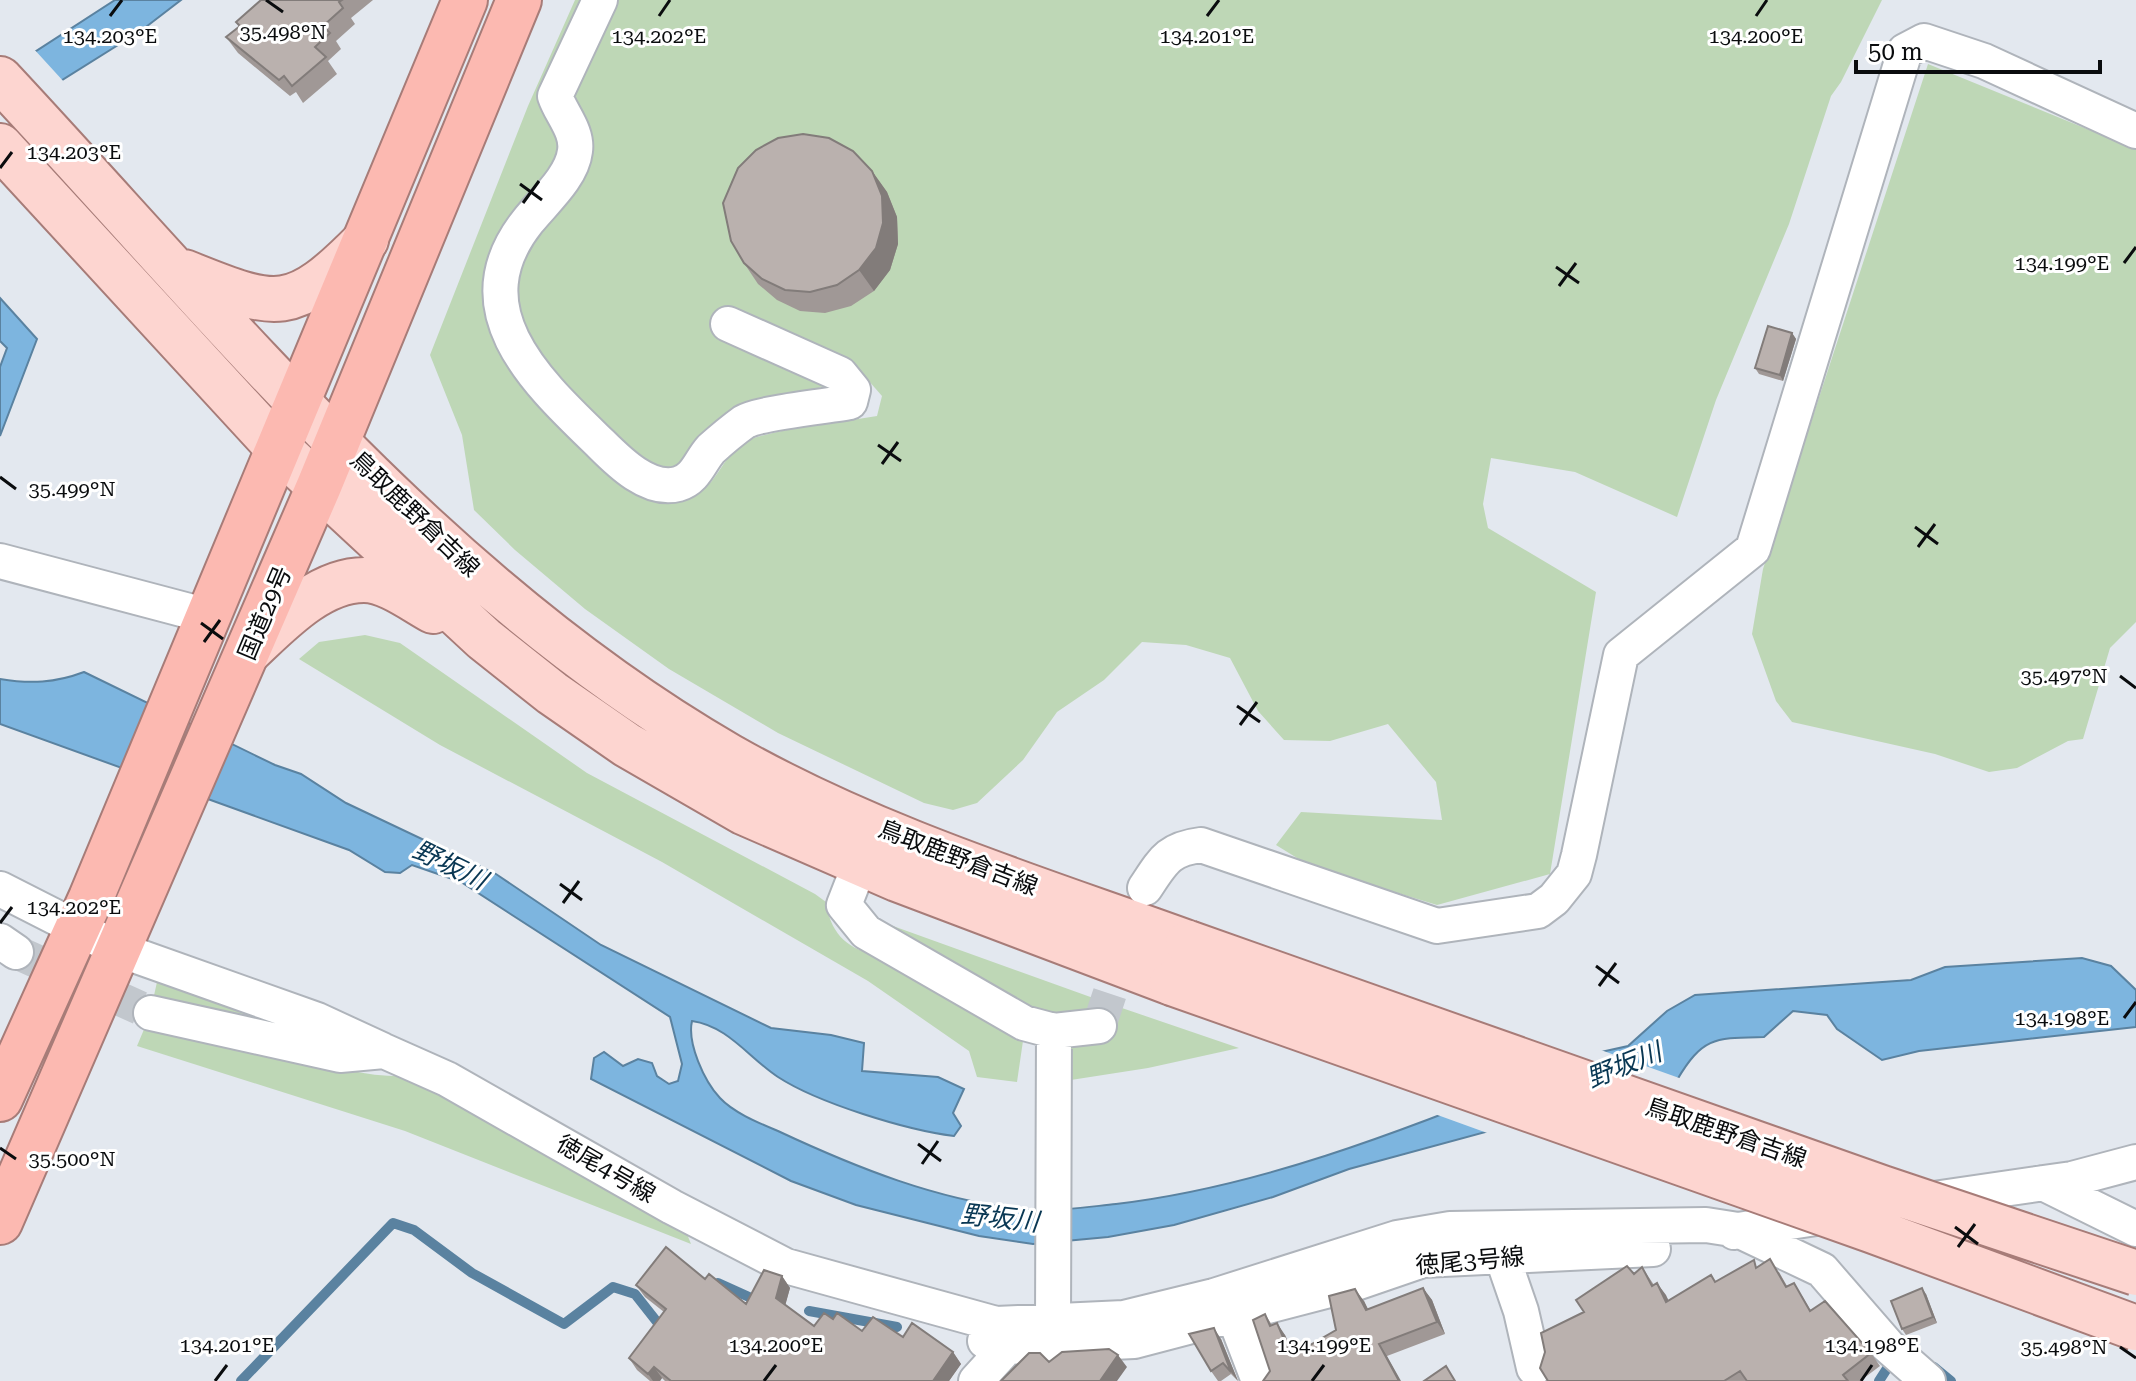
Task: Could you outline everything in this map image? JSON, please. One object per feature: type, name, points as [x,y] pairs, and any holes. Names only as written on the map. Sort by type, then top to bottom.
[{"type":"highway","points":[[0,1099],[84,914],[465,0]]},
{"type":"highway","name":"国道29号","points":[[0,1222],[246,658],[519,0]]},
{"type":"main road","name":"鳥取鹿野倉吉線","points":[[0,79],[299,402],[509,601],[630,693],[710,744],[789,787],[905,839],[1188,943],[1882,1188],[2136,1273]]},
{"type":"main road","name":"鳥取鹿野倉吉線","points":[[0,146],[277,447],[484,639],[552,693],[664,768],[743,812],[860,864],[1172,983],[1856,1224],[2136,1328]]},
{"type":"main road","points":[[171,267],[248,298],[272,301],[310,289],[336,270],[366,240]]},
{"type":"main road","points":[[246,658],[286,616],[313,597],[343,583],[366,580],[389,587],[484,639]]},
{"type":"street","points":[[600,0],[555,96],[573,130],[576,150],[570,168],[510,247],[501,278],[499,303],[517,353],[540,385],[625,467],[648,480],[677,484],[694,474],[709,451],[747,420],[850,402],[853,390],[840,374],[728,324]]},
{"type":"street","points":[[1145,888],[1177,848],[1201,845],[1437,926],[1538,911],[1554,899],[1574,874],[1587,827],[1621,655],[1753,549],[1905,51],[1924,41],[1984,61],[2136,131]]},
{"type":"street","points":[[0,561],[202,631]]},
{"type":"street","points":[[860,864],[844,905],[866,932],[1024,1023],[1054,1031],[1099,1026]]},
{"type":"street","points":[[0,889],[84,914],[384,1051]]},
{"type":"street","name":"徳尾4号線","points":[[151,1013],[340,1055],[384,1051],[447,1079],[679,1211],[786,1266],[996,1324],[1124,1318],[1214,1296],[1397,1238],[1450,1229],[1706,1225],[1738,1230]]},
{"type":"street","points":[[1053,1322],[1054,1031]]},
{"type":"street","points":[[1738,1230],[2072,1179],[2136,1162]]},
{"type":"street","points":[[2043,1183],[2136,1229]]},
{"type":"street","points":[[1738,1230],[1822,1270],[1908,1374]]},
{"type":"street","name":"徳尾3号線","points":[[976,1381],[1007,1347],[1134,1341],[1356,1283],[1423,1260],[1708,1246],[1738,1230]]},
{"type":"street","points":[[1502,1256],[1521,1311],[1534,1368]]},
{"type":"street","points":[[1234,1316],[1259,1381]]},
{"type":"street","points":[[959,1381],[996,1324]]},
{"type":"green space","points":[[575,0],[580,0],[540,108],[564,140],[564,158],[540,185],[504,238],[493,265],[489,292],[492,321],[503,352],[524,385],[626,484],[658,497],[681,498],[702,490],[746,441],[784,430],[877,416],[882,396],[868,380],[837,358],[833,362],[725,315],[721,326],[835,381],[733,413],[709,428],[676,468],[654,470],[639,461],[591,417],[543,365],[525,336],[514,306],[514,275],[532,231],[568,192],[582,171],[587,149],[575,102],[575,82],[619,0],[1882,0],[1831,96],[1789,224],[1716,400],[1677,517],[1575,472],[1491,458],[1483,504],[1488,528],[1596,592],[1550,874],[1437,905],[1310,866],[1276,845],[1301,812],[1442,820],[1436,782],[1388,724],[1330,741],[1284,740],[1258,711],[1230,658],[1186,645],[1142,642],[1104,680],[1057,712],[1023,760],[977,803],[953,810],[924,803],[778,733],[669,669],[585,609],[515,550],[474,510],[462,435],[430,355],[528,106]]},
{"type":"green space","points":[[1928,64],[2136,149],[2136,622],[2110,648],[2083,739],[2068,741],[2017,768],[1989,772],[1935,754],[1792,722],[1776,701],[1752,634],[1763,569]]},
{"type":"green space","points":[[365,635],[400,643],[587,773],[815,894],[826,902],[835,930],[847,943],[1024,1034],[1017,1082],[977,1077],[969,1051],[868,981],[662,862],[440,745],[299,659],[319,642]]},
{"type":"green space","points":[[868,917],[1096,999],[1085,1013],[1076,1016],[1028,1013]]},
{"type":"green space","points":[[159,973],[339,1042],[153,1000]]},
{"type":"green space","points":[[1119,1007],[1239,1048],[1148,1068],[1058,1082],[1059,1041],[1113,1037]]},
{"type":"green space","points":[[145,1027],[365,1073],[411,1075],[687,1234],[691,1244],[405,1131],[137,1046]]},
{"type":"water","points":[[115,0],[181,0],[142,30],[0,119],[0,68],[36,51]]},
{"type":"water","points":[[0,298],[37,339],[0,436],[0,367],[7,348],[0,341]]},
{"type":"water","name":"野坂川","points":[[84,672],[275,765],[301,774],[346,803],[496,874],[601,945],[771,1028],[831,1035],[864,1043],[862,1071],[938,1077],[964,1089],[953,1113],[961,1126],[954,1136],[912,1128],[839,1106],[795,1087],[717,1029],[692,1021],[694,1051],[703,1072],[720,1098],[739,1113],[898,1181],[992,1205],[1047,1210],[1116,1204],[1179,1194],[1302,1163],[1423,1122],[1601,1052],[1628,1046],[1667,1011],[1695,995],[1911,980],[1945,967],[2082,958],[2111,966],[2136,990],[2136,1027],[1919,1051],[1882,1060],[1837,1029],[1827,1015],[1793,1011],[1764,1037],[1722,1039],[1703,1047],[1677,1080],[1349,1169],[1273,1197],[1174,1225],[1108,1237],[1033,1244],[979,1236],[856,1205],[791,1181],[591,1079],[594,1058],[604,1052],[623,1066],[638,1059],[652,1063],[657,1076],[669,1084],[678,1081],[682,1064],[670,1017],[461,882],[412,865],[400,873],[385,872],[349,850],[0,724],[0,679],[42,682]]},
{"type":"pier","points":[[33,48],[65,83],[0,123],[0,64]]},
{"type":"pier","points":[[1598,1049],[1682,1079],[1678,1084],[1490,1134],[1432,1113]]},
{"type":"building","points":[[261,0],[342,0],[339,2],[343,8],[323,26],[330,33],[315,47],[326,57],[292,86],[284,76],[279,80],[226,37],[240,26],[236,22]]},
{"type":"building","points":[[803,134],[829,138],[853,151],[872,171],[882,196],[883,223],[876,248],[859,270],[837,285],[810,292],[785,290],[762,279],[744,263],[731,241],[723,203],[738,168],[756,150],[778,138]]},
{"type":"building","points":[[1768,326],[1792,333],[1780,375],[1755,368]]},
{"type":"building","points":[[666,1247],[705,1279],[709,1274],[746,1304],[764,1270],[782,1276],[776,1298],[814,1326],[824,1313],[833,1319],[837,1313],[862,1331],[873,1317],[903,1337],[912,1323],[953,1352],[933,1381],[671,1381],[654,1367],[648,1374],[629,1358],[666,1309],[636,1285]]},
{"type":"building","points":[[1770,1259],[1786,1287],[1794,1283],[1810,1311],[1825,1301],[1871,1353],[1843,1375],[1848,1381],[1747,1381],[1740,1371],[1724,1381],[1548,1381],[1540,1368],[1545,1352],[1541,1333],[1584,1312],[1576,1300],[1627,1266],[1634,1274],[1642,1267],[1652,1286],[1657,1283],[1666,1302],[1711,1275],[1715,1282],[1754,1260],[1756,1268]]},
{"type":"building","points":[[1423,1288],[1437,1322],[1379,1344],[1399,1381],[1263,1381],[1270,1371],[1253,1320],[1265,1314],[1270,1326],[1277,1323],[1291,1356],[1336,1330],[1329,1296],[1355,1289],[1366,1310]]},
{"type":"building","points":[[1922,1288],[1933,1317],[1902,1329],[1891,1301]]},
{"type":"building","points":[[1214,1328],[1231,1372],[1223,1363],[1211,1371],[1189,1334]]},
{"type":"building","points":[[1109,1349],[1118,1355],[1100,1381],[1001,1381],[1029,1353],[1040,1353],[1049,1362],[1062,1352]]},
{"type":"building","points":[[1446,1366],[1455,1381],[1424,1381]]},
{"type":"waterway","points":[[241,1381],[393,1223],[414,1230],[472,1273],[564,1324],[613,1287],[635,1294],[661,1327],[664,1324]]},
{"type":"waterway","points":[[711,1288],[718,1283],[749,1297]]},
{"type":"waterway","points":[[809,1311],[897,1327]]},
{"type":"waterway","points":[[1879,1381],[1888,1367]]},
{"type":"waterway","points":[[1934,1367],[1951,1381]]},
{"type":"tunnel","points":[[1099,1026],[1128,939]]},
{"type":"tunnel","points":[[16,952],[151,1013]]}]
